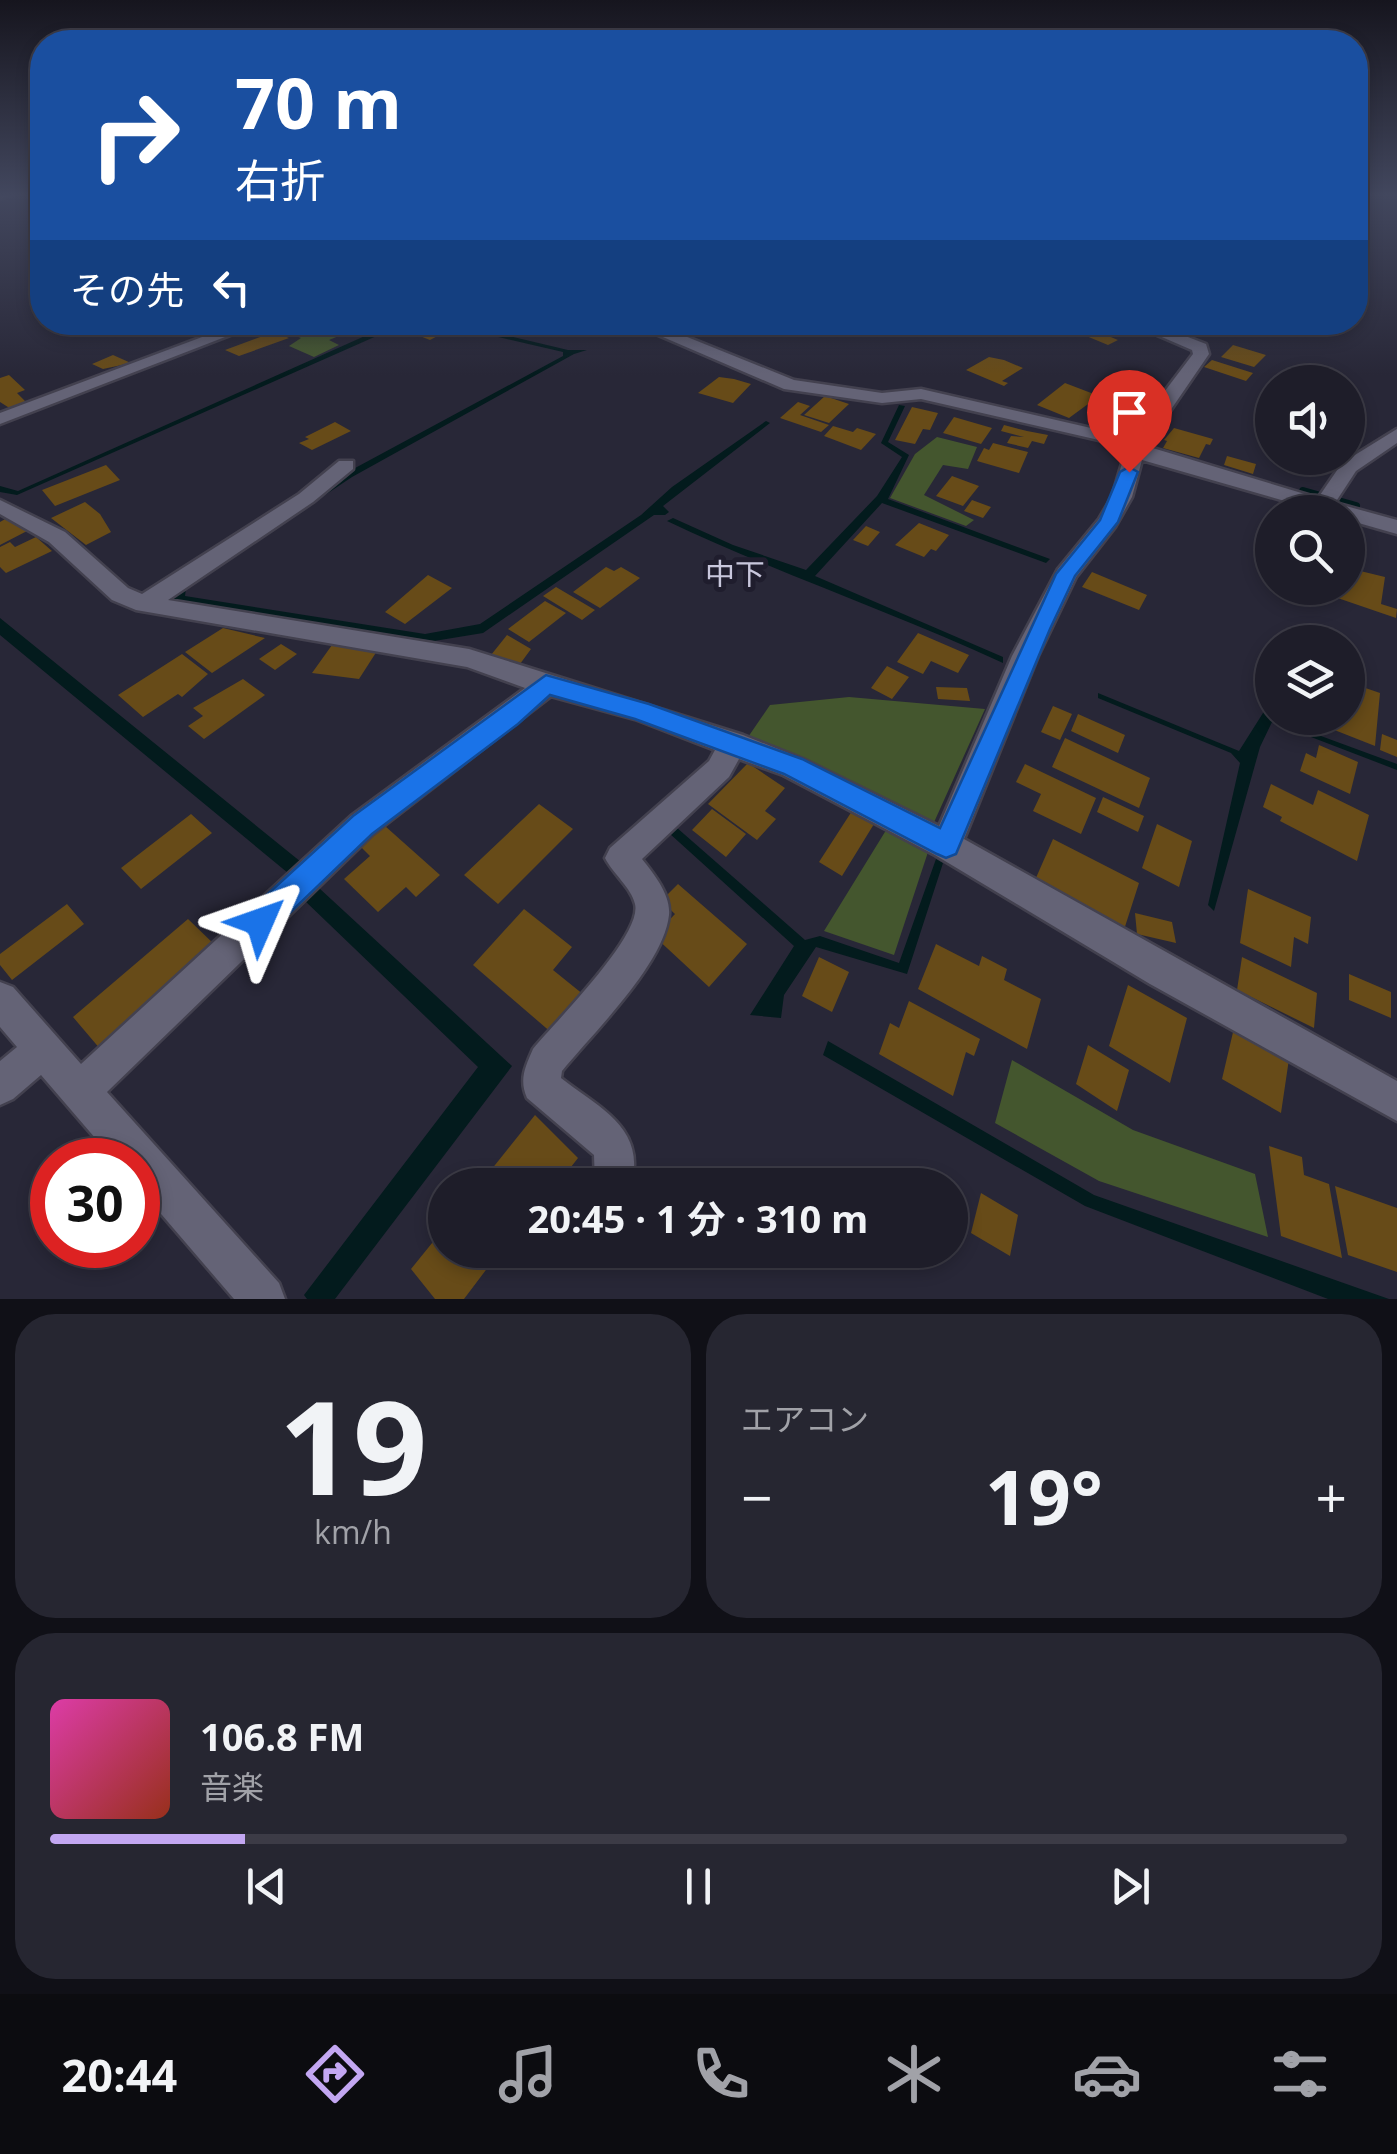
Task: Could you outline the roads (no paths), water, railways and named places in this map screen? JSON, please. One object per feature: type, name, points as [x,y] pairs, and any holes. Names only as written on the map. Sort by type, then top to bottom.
[{"type":"street","points":[[0,419],[223,335]]},
{"type":"street","points":[[668,335],[790,384],[882,398],[921,394],[989,406],[1082,429],[1152,457],[1306,495]]},
{"type":"street","points":[[946,845],[1025,656],[1066,574],[1108,522],[1122,496],[1139,438],[1201,354],[1200,347],[1170,335]]},
{"type":"street","points":[[1330,495],[1350,467],[1397,435]]},
{"type":"street","points":[[144,604],[306,498],[346,465]]},
{"type":"street","points":[[0,506],[38,524],[120,594],[144,604],[469,658],[733,743],[854,796],[946,845],[1162,972],[1397,1102]]},
{"type":"street","points":[[1365,515],[1397,527]]},
{"type":"street","points":[[80,1091],[362,825],[509,717],[546,684]]},
{"type":"street","points":[[613,1168],[614,1146],[540,1086],[546,1062],[641,942],[652,917],[647,890],[621,858],[719,769],[733,743]]},
{"type":"street","points":[[0,1000],[262,1299]]},
{"type":"street","points":[[0,1086],[42,1049]]},
{"type":"waterway","points":[[1303,491],[1317,495]]},
{"type":"district","name":"中下","points":[[735,575]]}]
